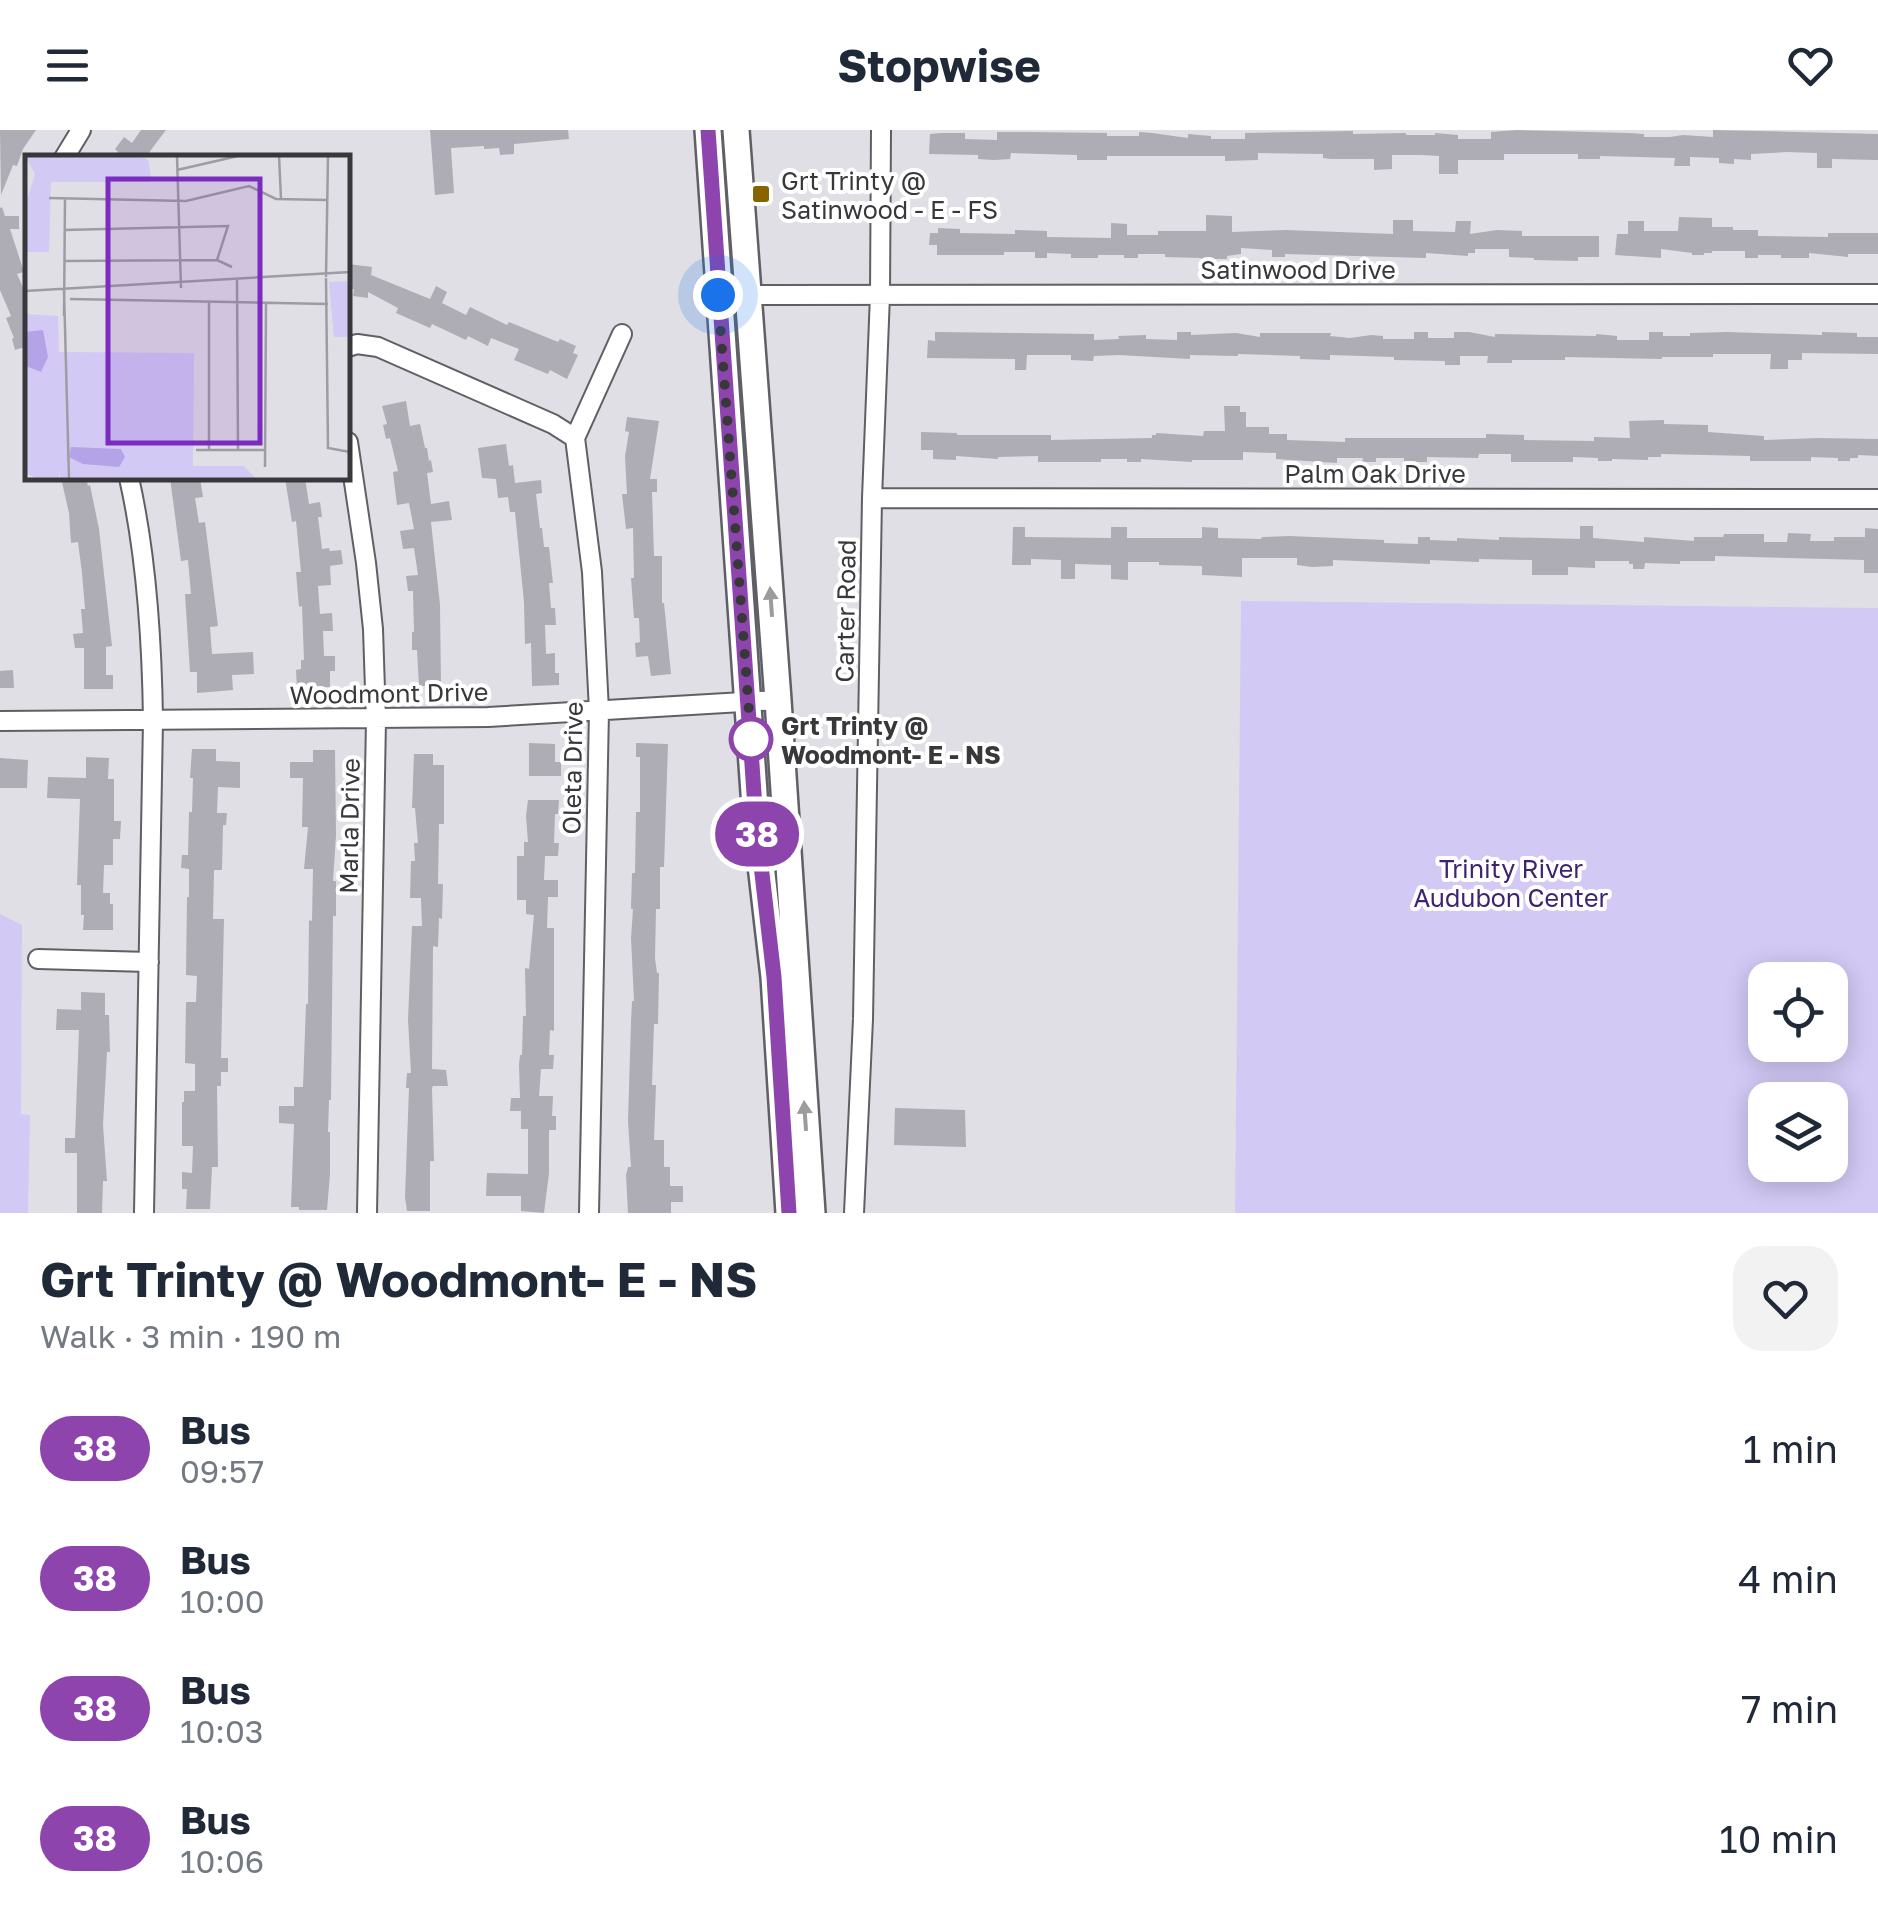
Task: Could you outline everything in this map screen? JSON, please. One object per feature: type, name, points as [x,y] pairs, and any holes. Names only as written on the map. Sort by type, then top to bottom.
[{"type":"main road","points":[[708,130],[756,822],[774,977],[789,1213]]},
{"type":"main road","points":[[736,130],[812,1213]]},
{"type":"street","points":[[66,155],[81,130]]},
{"type":"street","name":"Carter Road","points":[[854,1213],[862,1019],[881,130]]},
{"type":"street","name":"Satinwood Drive","points":[[718,295],[1878,294]]},
{"type":"street","points":[[350,346],[378,347],[537,416],[575,438],[622,334]]},
{"type":"street","name":"Oleta Drive","points":[[575,438],[592,572],[598,711],[589,1213]]},
{"type":"street","name":"Marla Drive","points":[[350,453],[370,596],[376,720],[367,1213]]},
{"type":"street","points":[[129,480],[148,605],[153,721],[144,1213]]},
{"type":"street","name":"Palm Oak Drive","points":[[872,498],[1878,499]]},
{"type":"street","name":"Woodmont Drive","points":[[0,721],[488,717],[778,700]]},
{"type":"street","points":[[38,959],[149,962]]},
{"type":"green space","name":"Trinity River Audubon Center","points":[[1241,601],[1878,608],[1878,1213],[1235,1213]]},
{"type":"green space","points":[[0,914],[22,925],[21,1114],[30,1115],[28,1213],[0,1213]]},
{"type":"building","points":[[0,130],[36,130],[17,166],[13,165],[1,195]]},
{"type":"building","points":[[141,130],[166,130],[147,155],[116,155],[115,149],[124,137],[132,143]]},
{"type":"building","points":[[430,130],[568,130],[569,139],[514,144],[514,154],[500,155],[499,148],[484,146],[451,148],[454,193],[435,195]]},
{"type":"building","points":[[1713,130],[1878,134],[1878,160],[1832,159],[1832,168],[1817,168],[1817,153],[1787,152],[1751,154],[1751,160],[1734,159],[1734,164],[1719,163],[1719,158],[1690,157],[1690,166],[1674,166],[1675,158],[1578,159],[1578,154],[1504,154],[1504,160],[1458,160],[1458,174],[1439,174],[1439,156],[1422,155],[1392,155],[1392,169],[1374,170],[1374,159],[1331,159],[1323,158],[1323,154],[1258,153],[1258,160],[1225,161],[1225,156],[1107,156],[1107,160],[1077,160],[1077,155],[1011,153],[1010,159],[994,160],[978,159],[978,155],[929,154],[930,134],[942,133],[965,133],[965,139],[997,140],[997,132],[1139,136],[1139,132],[1245,139],[1245,133],[1353,131],[1491,139],[1491,132],[1629,133],[1644,137],[1713,137]]},
{"type":"building","points":[[0,208],[5,216],[19,216],[19,229],[10,229],[24,272],[17,274],[25,292],[25,347],[15,350],[6,318],[11,316],[0,290]]},
{"type":"building","points":[[1206,215],[1232,216],[1232,232],[1393,234],[1393,220],[1413,220],[1413,231],[1455,232],[1456,221],[1471,221],[1470,234],[1497,230],[1522,231],[1522,236],[1599,236],[1599,257],[1578,257],[1578,261],[1534,260],[1509,257],[1509,249],[1475,249],[1468,256],[1426,253],[1426,258],[1285,254],[1272,257],[1272,250],[1241,248],[1241,254],[1214,259],[1214,265],[1201,265],[1201,258],[1165,254],[1138,254],[1138,258],[1071,258],[1071,254],[1047,253],[1047,258],[1035,258],[1035,252],[937,255],[937,245],[929,245],[930,233],[938,233],[938,228],[960,229],[960,233],[1047,231],[1047,237],[1111,238],[1111,223],[1127,224],[1127,235],[1206,231]]},
{"type":"building","points":[[1679,217],[1712,218],[1712,227],[1758,230],[1758,236],[1878,233],[1878,254],[1848,257],[1809,253],[1809,258],[1745,258],[1745,251],[1692,255],[1661,249],[1661,258],[1615,255],[1617,234],[1628,234],[1628,221],[1644,221],[1644,231],[1678,231]]},
{"type":"building","points":[[350,264],[372,267],[371,275],[430,299],[436,286],[447,292],[442,303],[466,315],[470,307],[507,325],[509,322],[558,342],[560,339],[576,346],[573,353],[578,355],[567,379],[550,370],[548,374],[514,360],[519,349],[491,338],[488,346],[468,336],[466,340],[432,324],[430,328],[396,313],[398,308],[368,292],[368,298],[353,296],[354,289],[350,289]]},
{"type":"building","points":[[935,332],[1094,334],[1094,340],[1146,335],[1146,339],[1177,340],[1177,332],[1260,337],[1260,333],[1331,333],[1330,336],[1350,338],[1371,335],[1414,339],[1414,332],[1428,332],[1428,338],[1454,338],[1454,332],[1469,332],[1495,337],[1596,334],[1617,336],[1617,340],[1649,340],[1649,332],[1690,336],[1822,332],[1878,337],[1878,354],[1802,353],[1802,360],[1788,360],[1788,369],[1770,369],[1771,354],[1662,359],[1565,357],[1512,363],[1487,363],[1488,356],[1460,356],[1460,365],[1330,355],[1330,360],[1238,354],[1190,355],[1190,359],[1119,355],[1094,356],[1093,361],[1071,360],[1071,355],[1027,355],[1026,370],[1015,370],[1015,359],[927,358],[928,340],[935,341]]},
{"type":"building","points":[[406,401],[410,426],[420,424],[431,460],[433,472],[427,473],[431,504],[449,501],[452,520],[431,522],[440,605],[441,686],[419,686],[417,650],[412,650],[413,591],[408,591],[406,576],[418,575],[414,548],[403,549],[400,531],[414,529],[409,503],[397,505],[393,472],[398,471],[383,425],[387,424],[382,406]]},
{"type":"building","points":[[1224,406],[1240,406],[1240,412],[1246,412],[1246,427],[1269,427],[1269,434],[1287,434],[1287,440],[1486,438],[1486,434],[1524,435],[1524,440],[1594,441],[1594,437],[1630,438],[1629,421],[1664,420],[1664,424],[1708,425],[1708,432],[1764,436],[1764,440],[1878,439],[1878,456],[1858,455],[1850,461],[1811,457],[1811,461],[1750,461],[1750,456],[1661,454],[1648,460],[1573,457],[1573,462],[1511,462],[1511,454],[1479,454],[1478,458],[1427,457],[1427,462],[1337,458],[1337,463],[1276,459],[1276,453],[1243,452],[1243,460],[1038,462],[1038,456],[933,459],[933,450],[921,450],[921,432],[1051,435],[1051,440],[1152,438],[1156,433],[1203,436],[1204,431],[1225,431]]},
{"type":"building","points":[[627,417],[659,421],[650,479],[657,479],[657,492],[652,492],[654,556],[662,556],[662,603],[671,674],[651,676],[648,656],[636,657],[635,643],[640,642],[631,578],[633,528],[626,529],[622,494],[627,494]]},
{"type":"building","points":[[506,444],[515,483],[541,480],[542,493],[536,494],[544,547],[549,547],[551,608],[555,608],[556,625],[545,625],[546,654],[555,653],[559,685],[532,686],[531,643],[525,644],[515,512],[510,512],[508,497],[498,498],[496,479],[482,478],[478,448]]},
{"type":"building","points":[[61,480],[86,480],[99,529],[112,646],[106,647],[106,675],[113,675],[113,689],[84,689],[84,648],[75,648],[73,634],[83,633],[82,573],[78,542],[71,543]]},
{"type":"building","points":[[170,480],[200,480],[203,497],[195,498],[199,523],[205,522],[218,626],[210,627],[212,654],[253,652],[254,674],[232,675],[233,690],[197,693],[197,672],[190,672],[185,594],[191,594],[188,560],[181,561]]},
{"type":"building","points":[[285,480],[305,480],[309,504],[320,502],[322,549],[341,550],[343,564],[330,566],[331,585],[318,586],[320,614],[332,613],[333,631],[323,631],[324,656],[335,656],[330,687],[297,688],[296,670],[301,669],[304,660],[296,572],[301,572],[296,521],[292,522]]},
{"type":"building","points":[[1580,526],[1593,526],[1593,538],[1644,542],[1644,537],[1694,541],[1694,537],[1724,534],[1764,534],[1764,542],[1787,542],[1788,533],[1811,534],[1810,541],[1834,541],[1834,537],[1865,537],[1865,528],[1878,529],[1878,573],[1864,573],[1864,560],[1715,556],[1715,561],[1645,563],[1644,569],[1633,569],[1629,561],[1595,561],[1595,568],[1568,567],[1568,575],[1532,575],[1532,560],[1479,559],[1430,560],[1430,564],[1333,560],[1333,566],[1312,567],[1297,565],[1297,558],[1242,558],[1242,577],[1202,575],[1202,566],[1128,562],[1128,580],[1111,579],[1111,565],[1075,564],[1075,579],[1061,579],[1061,560],[1031,559],[1031,565],[1012,565],[1013,527],[1025,527],[1025,537],[1111,538],[1111,527],[1127,527],[1127,538],[1202,538],[1202,527],[1218,528],[1218,538],[1289,536],[1418,544],[1418,537],[1457,541],[1499,537],[1580,539]]},
{"type":"building","points":[[13,670],[14,688],[0,688],[0,671]]},
{"type":"building","points":[[529,743],[555,744],[555,762],[561,762],[561,776],[529,776]]},
{"type":"building","points":[[636,743],[668,744],[664,867],[660,867],[660,909],[656,909],[658,1024],[654,1024],[652,1085],[656,1085],[654,1140],[664,1140],[664,1167],[670,1167],[670,1186],[683,1186],[683,1202],[671,1202],[671,1213],[628,1213],[626,1175],[631,1167],[628,1121],[634,1001],[632,873],[636,812],[640,812],[640,757],[636,757]]},
{"type":"building","points":[[192,749],[216,749],[216,761],[240,762],[240,788],[218,787],[217,813],[227,813],[222,870],[214,870],[213,919],[224,919],[221,1058],[228,1058],[228,1072],[221,1072],[221,1086],[217,1086],[218,1167],[212,1167],[210,1209],[186,1209],[187,1189],[182,1189],[182,1172],[192,1173],[193,1146],[182,1146],[182,1102],[184,1091],[195,1091],[195,1064],[185,1063],[186,1002],[196,1002],[197,976],[186,975],[189,869],[181,868],[182,855],[188,855],[192,812]]},
{"type":"building","points":[[313,750],[335,750],[330,1174],[327,1210],[299,1210],[291,1207],[294,1124],[279,1123],[279,1106],[294,1106],[294,1087],[303,1087],[313,869],[304,869],[308,827],[302,827],[303,778],[290,778],[290,762],[313,762]]},
{"type":"building","points":[[414,754],[433,754],[433,765],[444,765],[438,884],[443,884],[442,919],[439,918],[438,947],[433,946],[432,1069],[446,1070],[448,1086],[432,1088],[434,1161],[430,1161],[430,1211],[407,1211],[405,1197],[412,926],[422,926],[421,898],[410,898],[411,861],[415,861],[414,843],[418,843],[412,808]]},
{"type":"building","points":[[86,757],[109,758],[108,779],[114,779],[114,821],[121,821],[120,839],[113,839],[113,865],[104,865],[103,893],[110,893],[113,904],[113,930],[83,930],[81,885],[77,885],[80,799],[47,798],[48,777],[86,778]]},
{"type":"building","points":[[0,758],[28,760],[27,788],[0,788]]},
{"type":"building","points":[[528,800],[559,800],[554,843],[559,843],[558,856],[545,856],[544,880],[558,880],[558,897],[548,897],[547,928],[554,928],[554,1031],[550,1030],[549,1055],[554,1055],[553,1069],[541,1069],[539,1096],[553,1096],[552,1116],[556,1116],[556,1130],[549,1130],[544,1213],[521,1211],[521,1196],[486,1196],[487,1173],[528,1174],[528,1129],[521,1129],[521,1111],[510,1111],[511,1098],[520,1098],[525,968],[529,969],[534,915],[526,914],[526,900],[517,900],[517,856],[524,856],[524,842],[528,842]]},
{"type":"building","points":[[81,992],[105,993],[105,1015],[109,1015],[110,1052],[103,1125],[107,1181],[103,1181],[102,1213],[77,1213],[77,1153],[65,1153],[65,1138],[75,1138],[79,1030],[56,1030],[57,1009],[81,1010]]},
{"type":"building","points":[[895,1108],[965,1110],[966,1147],[894,1145]]},
{"type":"bus line","name":"38","points":[[708,130],[756,822],[774,977],[789,1213]]},
{"type":"place","name":"Grt Trinty @ Satinwood - E - FS","points":[[761,194]]},
{"type":"place","name":"Grt Trinty @ Woodmont- E - NS","points":[[751,739]]},
{"type":"route","points":[[718,295],[751,739]]}]
